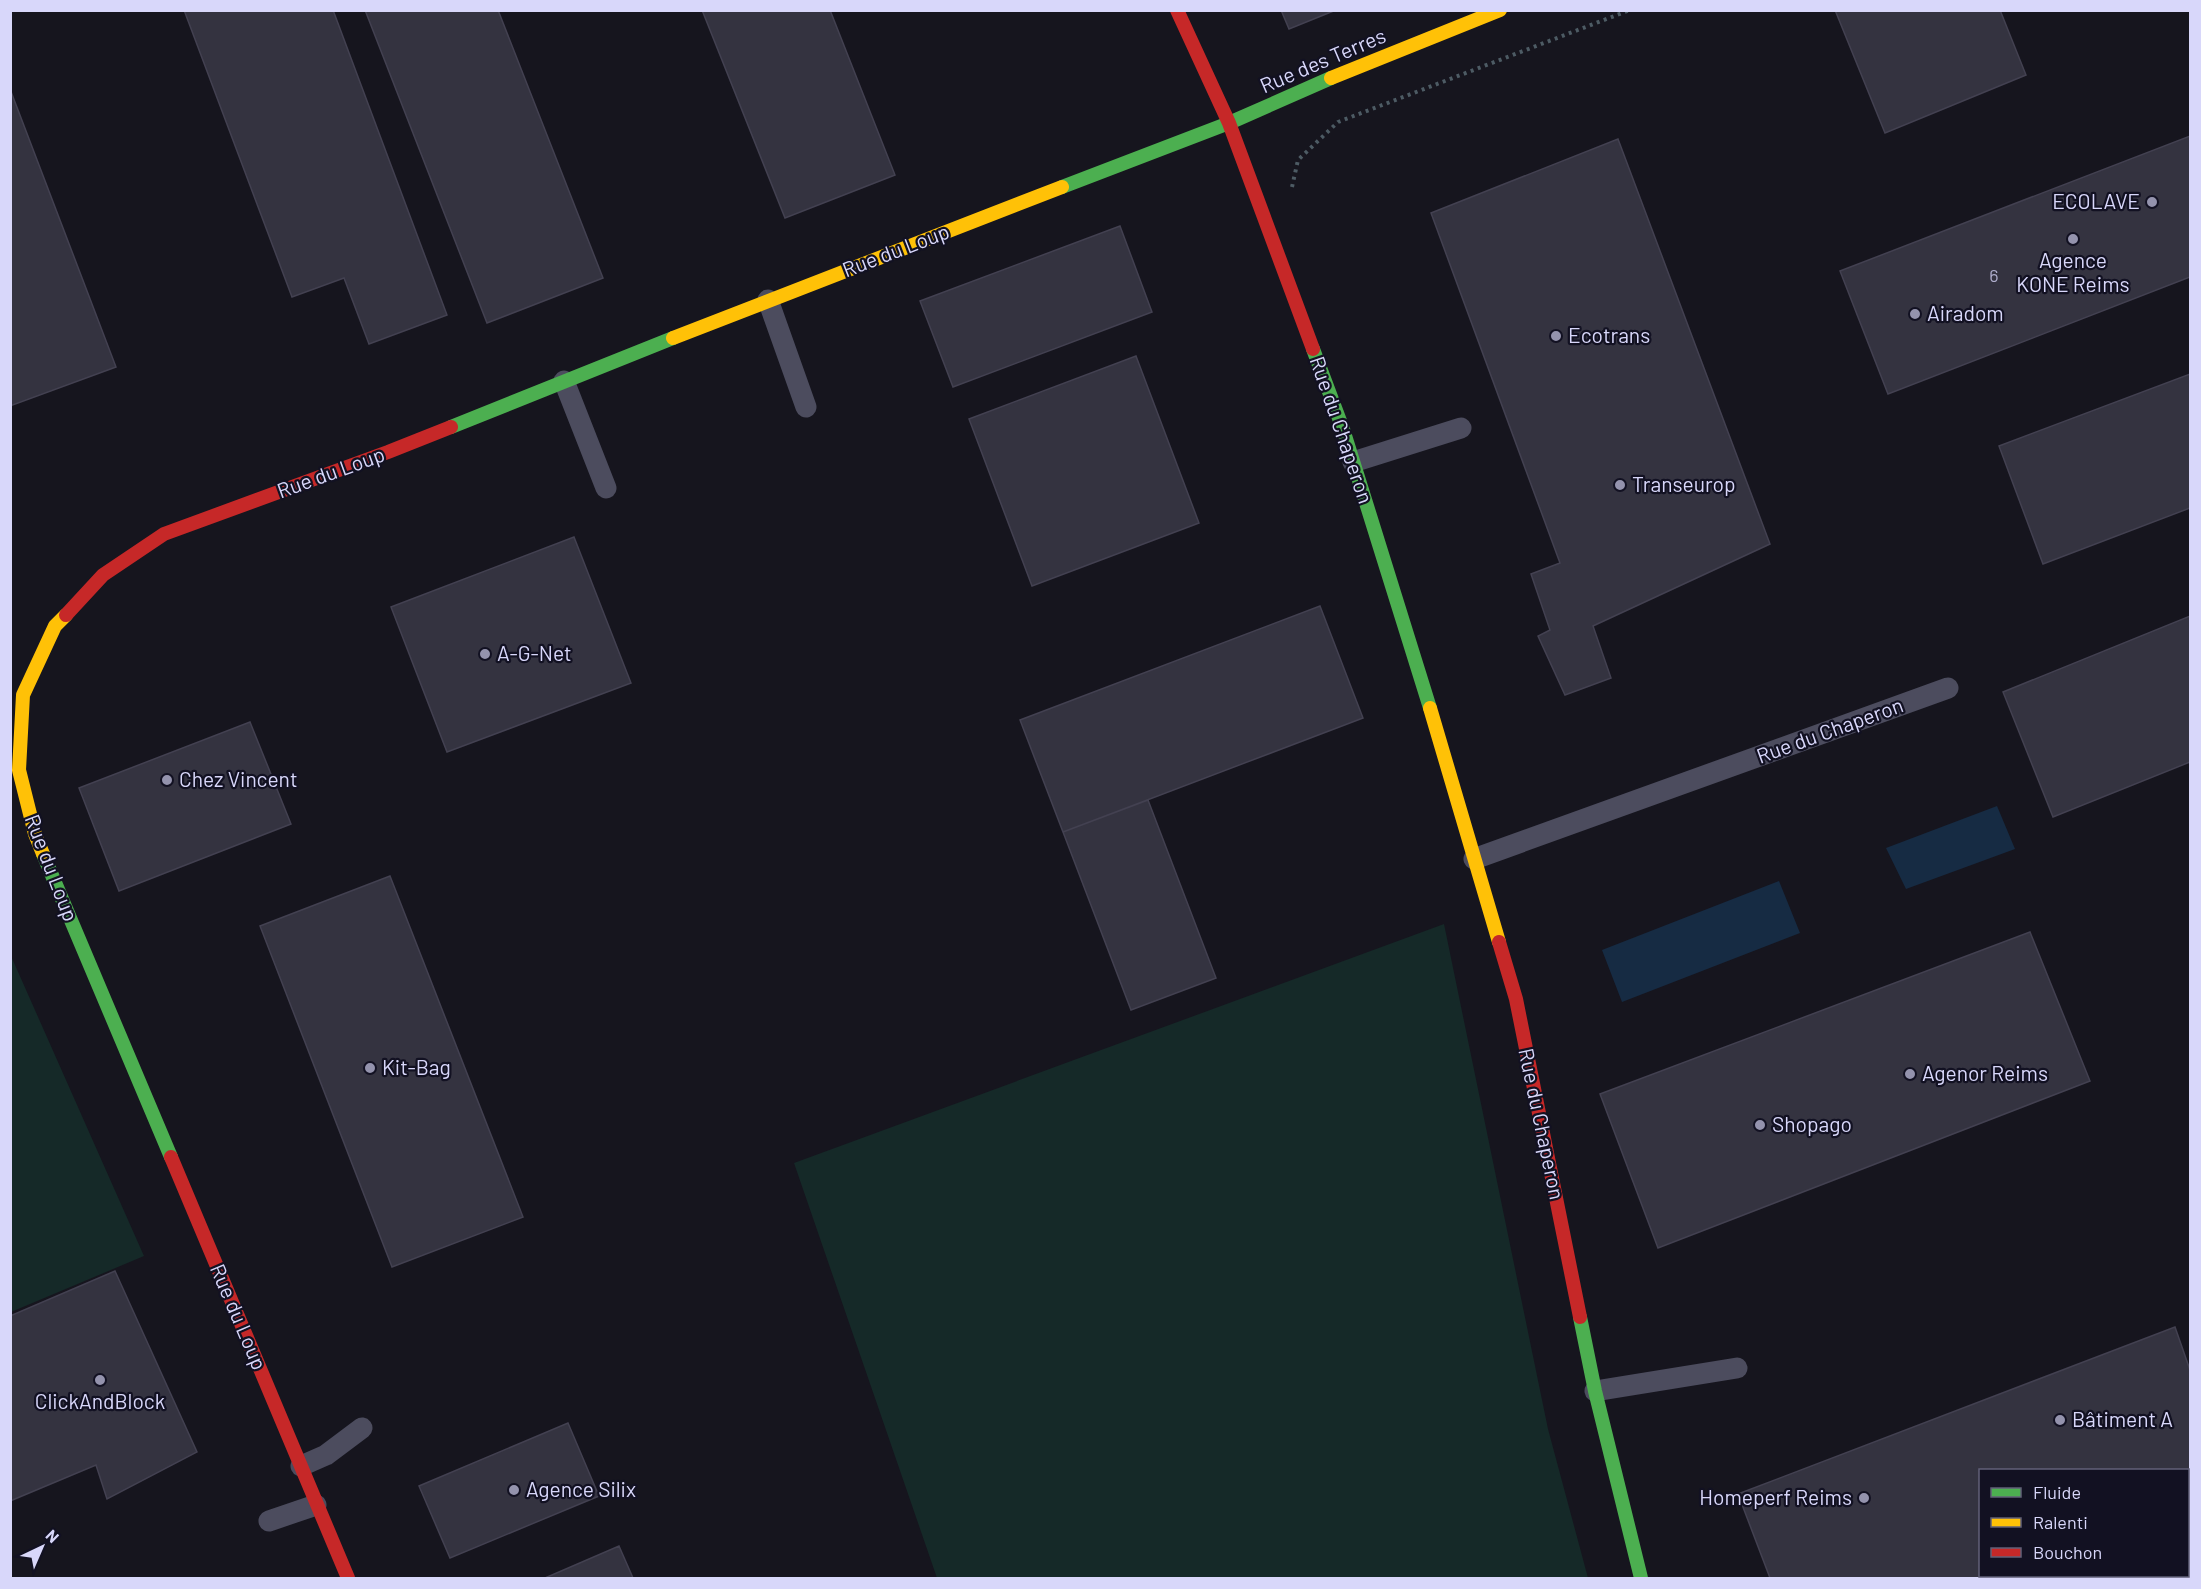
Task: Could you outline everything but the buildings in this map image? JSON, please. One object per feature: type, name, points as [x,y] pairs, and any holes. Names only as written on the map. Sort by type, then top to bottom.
[{"type":"street","name":"Rue du Chaperon","points":[[1177,10],[1229,123],[1265,221],[1353,462],[1418,667],[1516,999],[1596,1391],[1641,1578]]},
{"type":"street","name":"Rue des Terres","points":[[1229,123],[1353,69],[1500,10]]},
{"type":"street","name":"Rue du Loup","points":[[348,1578],[35,834],[19,770],[17,688],[55,626],[103,575],[164,534],[388,452],[768,300],[1229,123]]},
{"type":"lane","points":[[768,300],[806,406]]},
{"type":"lane","points":[[564,381],[606,488]]},
{"type":"lane","points":[[1353,462],[1461,428]]},
{"type":"lane","name":"Rue du Chaperon","points":[[1474,860],[1948,688]]},
{"type":"lane","points":[[1596,1391],[1737,1368]]},
{"type":"lane","points":[[301,1466],[326,1455],[362,1428]]},
{"type":"lane","points":[[269,1521],[316,1505]]},
{"type":"path","points":[[1265,221],[1288,205],[1298,160],[1338,122],[1630,10]]},
{"type":"green space","points":[[1444,924],[1548,1429],[1588,1578],[937,1578],[794,1163]]},
{"type":"green space","points":[[11,956],[144,1256],[10,1312]]},
{"type":"water","points":[[1997,806],[2015,849],[1906,889],[1886,848]]},
{"type":"water","points":[[1779,881],[1800,933],[1622,1002],[1602,950]]},
{"type":"traffic: fast","points":[[1062,187],[1229,123],[1331,78]]},
{"type":"traffic: fast","points":[[451,427],[673,338]]},
{"type":"traffic: fast","points":[[1313,349],[1343,429],[1430,708]]},
{"type":"traffic: fast","points":[[43,854],[171,1157]]},
{"type":"traffic: fast","points":[[1580,1317],[1595,1391],[1641,1578]]},
{"type":"traffic: slow","points":[[1331,78],[1500,10]]},
{"type":"traffic: slow","points":[[673,338],[1062,187]]},
{"type":"traffic: slow","points":[[43,854],[35,834],[19,770],[23,695],[55,626],[66,615]]},
{"type":"traffic: slow","points":[[1430,708],[1499,942]]},
{"type":"traffic: jam","points":[[1177,10],[1229,123],[1313,349]]},
{"type":"traffic: jam","points":[[66,615],[103,575],[164,534],[451,427]]},
{"type":"traffic: jam","points":[[1499,942],[1516,999],[1580,1317]]},
{"type":"traffic: jam","points":[[171,1157],[348,1578]]},
{"type":"place","name":"ECOLAVE","points":[[2152,202]]},
{"type":"place","name":"Agence KONE Reims","points":[[2073,239]]},
{"type":"place","name":"Airadom","points":[[1915,314]]},
{"type":"place","name":"Ecotrans","points":[[1556,336]]},
{"type":"place","name":"Transeurop","points":[[1620,485]]},
{"type":"place","name":"A-G-Net","points":[[485,654]]},
{"type":"place","name":"Chez Vincent","points":[[167,780]]},
{"type":"place","name":"Kit-Bag","points":[[370,1068]]},
{"type":"place","name":"Agenor Reims","points":[[1910,1074]]},
{"type":"place","name":"Shopago","points":[[1760,1125]]},
{"type":"place","name":"ClickAndBlock","points":[[100,1380]]},
{"type":"place","name":"Bâtiment A","points":[[2060,1420]]},
{"type":"place","name":"Agence Silix","points":[[514,1490]]},
{"type":"place","name":"Homeperf Reims","points":[[1864,1498]]}]
